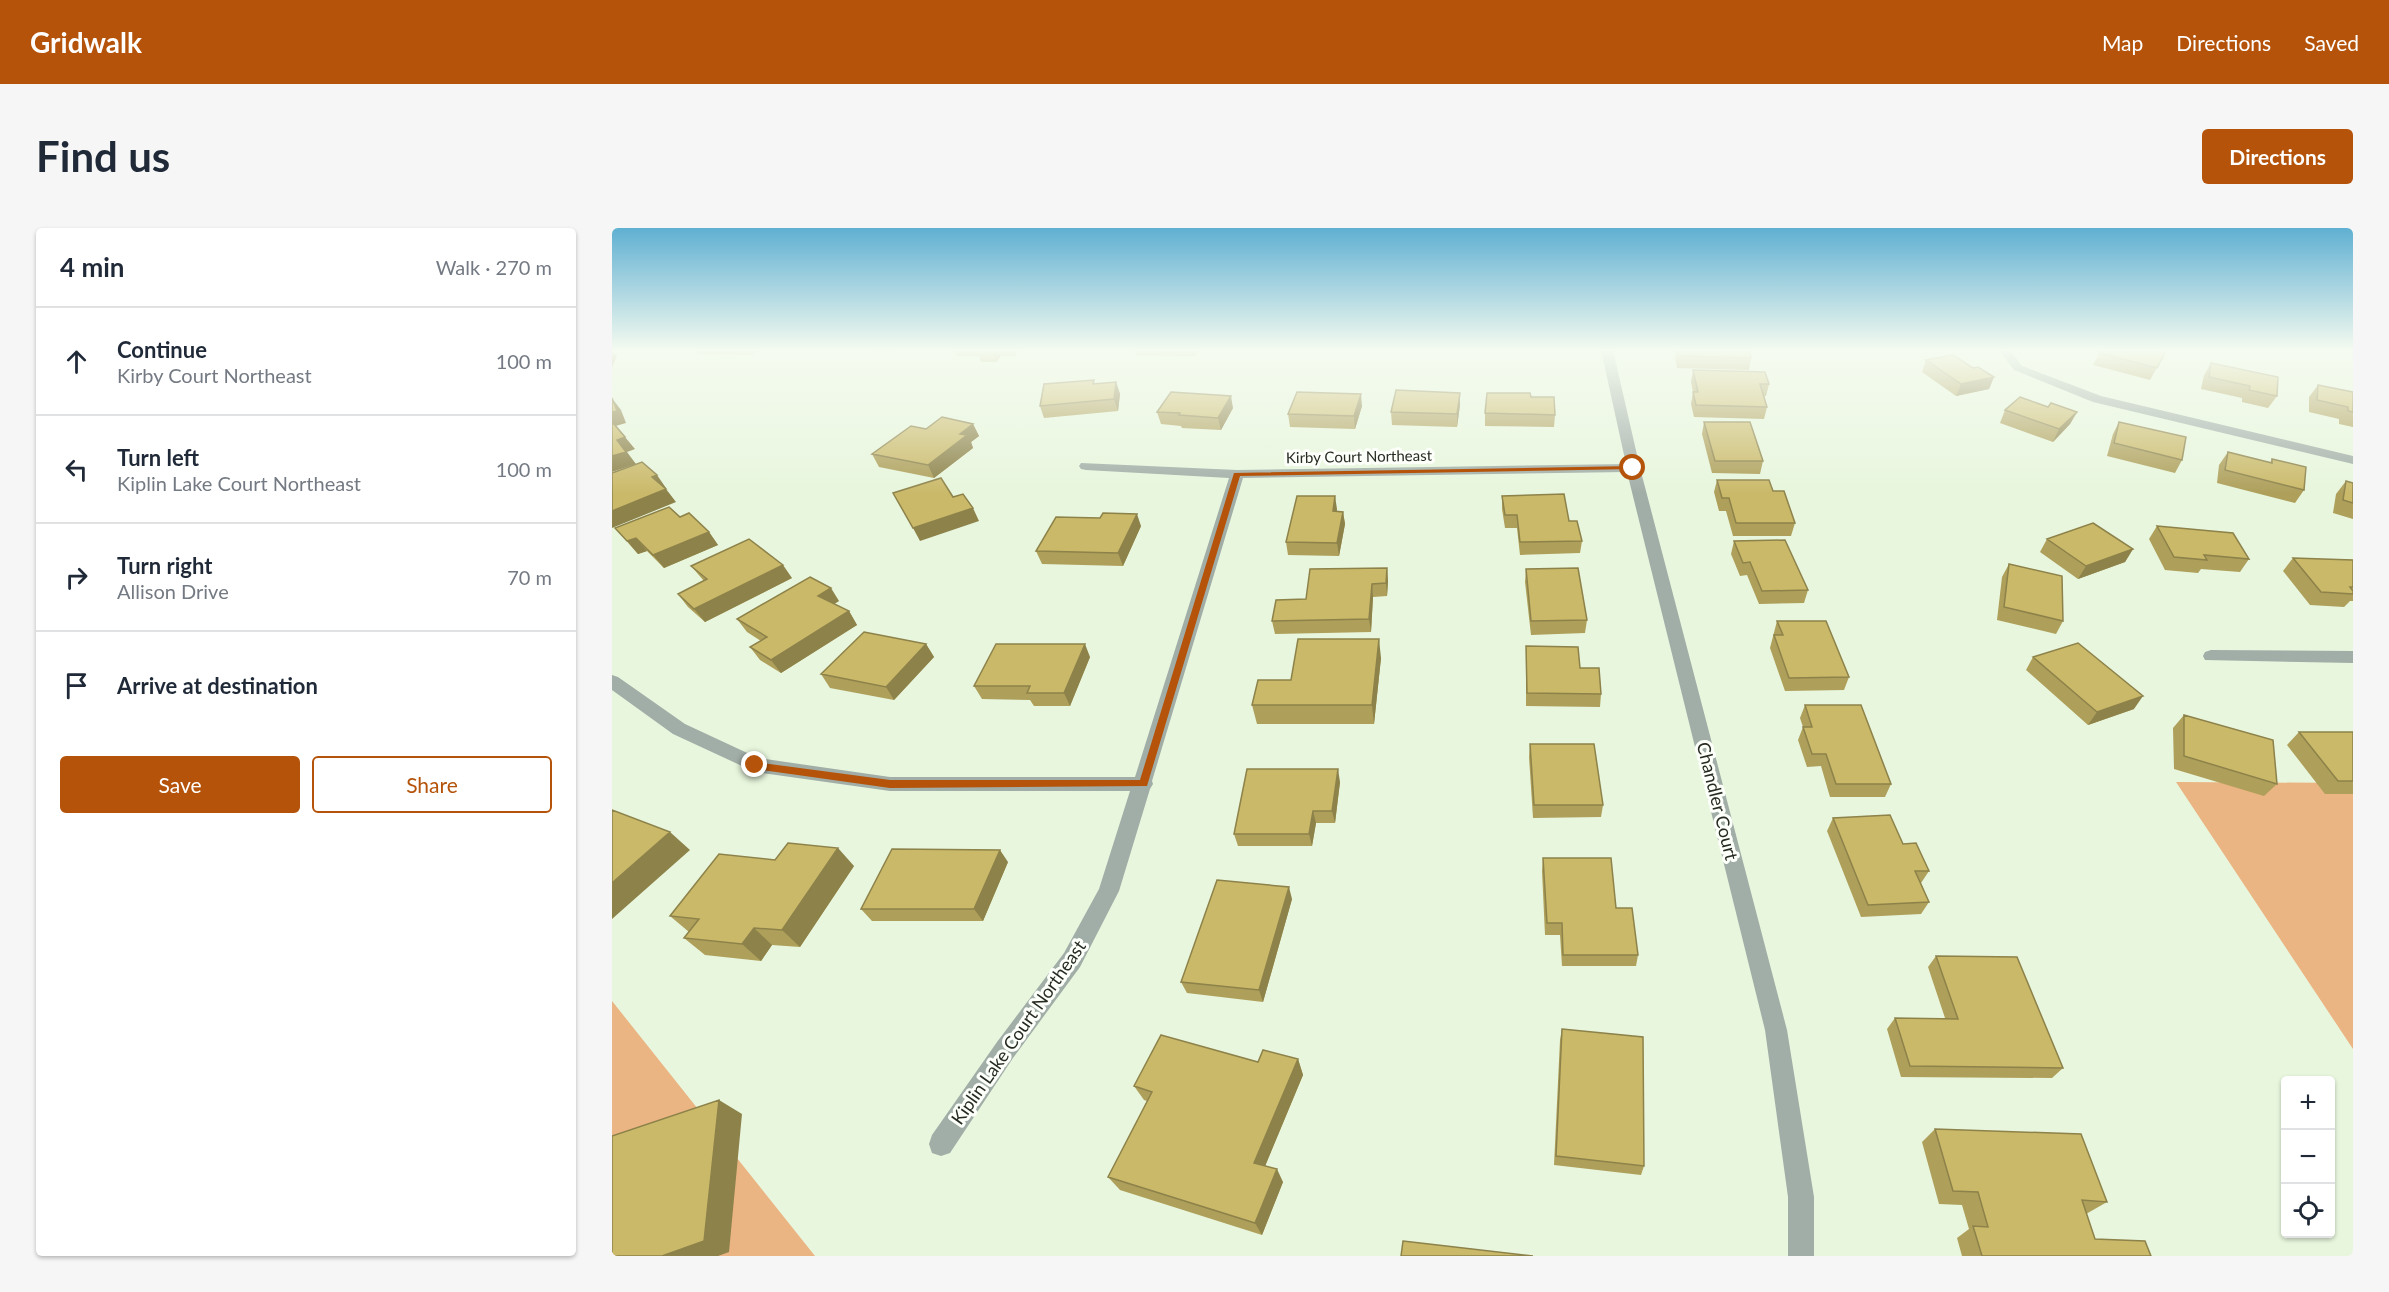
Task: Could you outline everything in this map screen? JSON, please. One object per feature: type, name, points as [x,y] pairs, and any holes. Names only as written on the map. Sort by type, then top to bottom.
[{"type":"street","name":"Chandler Court","points":[[1618,398],[1633,468],[1776,1030],[1801,1197],[1801,1256]]},
{"type":"street","points":[[2094,398],[2353,460]]},
{"type":"street","name":"Kirby Court Northeast","points":[[1086,466],[1237,474],[1633,468]]},
{"type":"street","name":"Kiplin Lake Court Northeast","points":[[941,1144],[1005,1050],[1072,960],[1110,891],[1237,474]]},
{"type":"street","points":[[2211,656],[2353,657]]},
{"type":"street","points":[[612,681],[680,729],[755,765],[890,784],[1144,784]]},
{"type":"shaded area","points":[[2176,782],[2353,783],[2353,1049]]},
{"type":"shaded area","points":[[612,1001],[815,1256],[612,1256]]},
{"type":"building","points":[[612,398],[617,411],[612,412]]},
{"type":"building","points":[[1041,398],[1114,398],[1114,399],[1040,406]]},
{"type":"building","points":[[1167,398],[1230,398],[1218,418],[1157,412]]},
{"type":"building","points":[[1295,398],[1360,398],[1354,416],[1288,414]]},
{"type":"building","points":[[1394,398],[1459,398],[1457,414],[1391,412]]},
{"type":"building","points":[[1487,398],[1554,398],[1555,415],[1485,413]]},
{"type":"building","points":[[1694,398],[1764,398],[1767,407],[1696,405]]},
{"type":"building","points":[[2019,398],[2023,398],[2048,407],[2051,403],[2077,412],[2059,429],[2005,410]]},
{"type":"building","points":[[2317,398],[2353,398],[2353,412],[2348,411],[2348,407],[2317,400]]},
{"type":"building","points":[[942,417],[973,424],[960,434],[967,435],[928,465],[872,454],[911,426],[926,429]]},
{"type":"building","points":[[1704,422],[1750,422],[1763,461],[1715,461]]},
{"type":"building","points":[[2119,422],[2186,437],[2182,460],[2114,443]]},
{"type":"building","points":[[612,424],[625,437],[617,440],[626,452],[612,456]]},
{"type":"building","points":[[2228,452],[2272,463],[2272,459],[2306,467],[2304,490],[2225,470]]},
{"type":"building","points":[[642,462],[657,475],[652,477],[666,489],[612,511],[612,473]]},
{"type":"building","points":[[941,478],[953,497],[963,494],[973,508],[913,528],[893,493]]},
{"type":"building","points":[[1717,480],[1769,480],[1773,491],[1784,491],[1795,523],[1736,523],[1729,498],[1722,498]]},
{"type":"building","points":[[2346,481],[2353,483],[2353,503],[2343,500]]},
{"type":"building","points":[[1564,494],[1569,521],[1577,521],[1582,541],[1520,542],[1517,515],[1505,515],[1502,496]]},
{"type":"building","points":[[1297,496],[1335,496],[1333,511],[1343,512],[1337,543],[1286,542]]},
{"type":"building","points":[[669,507],[680,517],[689,513],[709,532],[653,555],[636,538],[627,541],[615,528]]},
{"type":"building","points":[[1103,513],[1137,514],[1118,553],[1036,551],[1056,517],[1100,518]]},
{"type":"building","points":[[2093,523],[2133,549],[2086,566],[2047,539]]},
{"type":"building","points":[[2157,526],[2233,533],[2249,559],[2204,555],[2207,560],[2174,557]]},
{"type":"building","points":[[749,539],[783,565],[694,609],[678,594],[707,579],[691,566]]},
{"type":"building","points":[[1785,540],[1808,590],[1762,591],[1750,562],[1743,563],[1734,541]]},
{"type":"building","points":[[2293,558],[2353,560],[2353,587],[2350,587],[2353,594],[2321,592]]},
{"type":"building","points":[[2009,564],[2062,576],[2063,621],[2004,607]]},
{"type":"building","points":[[1387,568],[1386,583],[1372,584],[1369,619],[1272,621],[1276,600],[1306,599],[1310,569]]},
{"type":"building","points":[[1578,568],[1587,620],[1531,621],[1526,569]]},
{"type":"building","points":[[810,577],[831,588],[818,596],[849,611],[771,660],[750,647],[767,637],[737,619]]},
{"type":"building","points":[[1777,621],[1826,621],[1849,677],[1789,678],[1774,635],[1783,635]]},
{"type":"building","points":[[864,632],[926,644],[886,687],[821,674]]},
{"type":"building","points":[[1298,639],[1379,639],[1372,705],[1252,705],[1258,680],[1291,680]]},
{"type":"building","points":[[2078,643],[2143,696],[2097,712],[2033,657]]},
{"type":"building","points":[[996,644],[1085,644],[1064,693],[1027,693],[1030,686],[974,686]]},
{"type":"building","points":[[1526,646],[1578,647],[1580,668],[1599,668],[1601,694],[1527,693]]},
{"type":"building","points":[[1805,705],[1861,705],[1891,784],[1836,784],[1826,754],[1812,754],[1803,727],[1812,727]]},
{"type":"building","points":[[2184,715],[2273,740],[2277,784],[2184,756]]},
{"type":"building","points":[[2299,732],[2353,732],[2353,781],[2338,781]]},
{"type":"building","points":[[1530,744],[1594,744],[1603,805],[1534,805]]},
{"type":"building","points":[[1247,769],[1338,769],[1332,811],[1313,811],[1309,834],[1234,834]]},
{"type":"building","points":[[612,810],[670,832],[612,883]]},
{"type":"building","points":[[1890,815],[1903,844],[1916,843],[1929,871],[1915,871],[1929,902],[1868,905],[1833,818]]},
{"type":"building","points":[[788,843],[838,848],[782,930],[754,928],[742,944],[684,938],[699,919],[670,916],[719,854],[775,860]]},
{"type":"building","points":[[892,849],[1000,850],[974,909],[861,909]]},
{"type":"building","points":[[1543,858],[1611,858],[1616,908],[1632,908],[1638,955],[1563,955],[1562,923],[1547,923]]},
{"type":"building","points":[[1217,880],[1289,887],[1259,990],[1181,982]]},
{"type":"building","points":[[1936,956],[2017,957],[2063,1068],[1910,1066],[1895,1018],[1958,1019]]},
{"type":"building","points":[[1562,1029],[1643,1037],[1644,1166],[1556,1156]]},
{"type":"building","points":[[1161,1035],[1258,1062],[1263,1050],[1298,1059],[1254,1163],[1277,1169],[1255,1223],[1108,1177],[1152,1092],[1134,1086]]},
{"type":"building","points":[[719,1100],[704,1241],[662,1256],[612,1256],[612,1136]]},
{"type":"building","points":[[1935,1129],[2081,1134],[2107,1202],[2082,1200],[2095,1239],[2145,1241],[2151,1256],[1982,1256],[1973,1226],[1988,1227],[1978,1192],[1953,1191]]},
{"type":"building","points":[[1403,1241],[1533,1256],[1401,1256]]},
{"type":"route","points":[[755,765],[890,784],[1144,784],[1237,474],[1633,468]]}]
